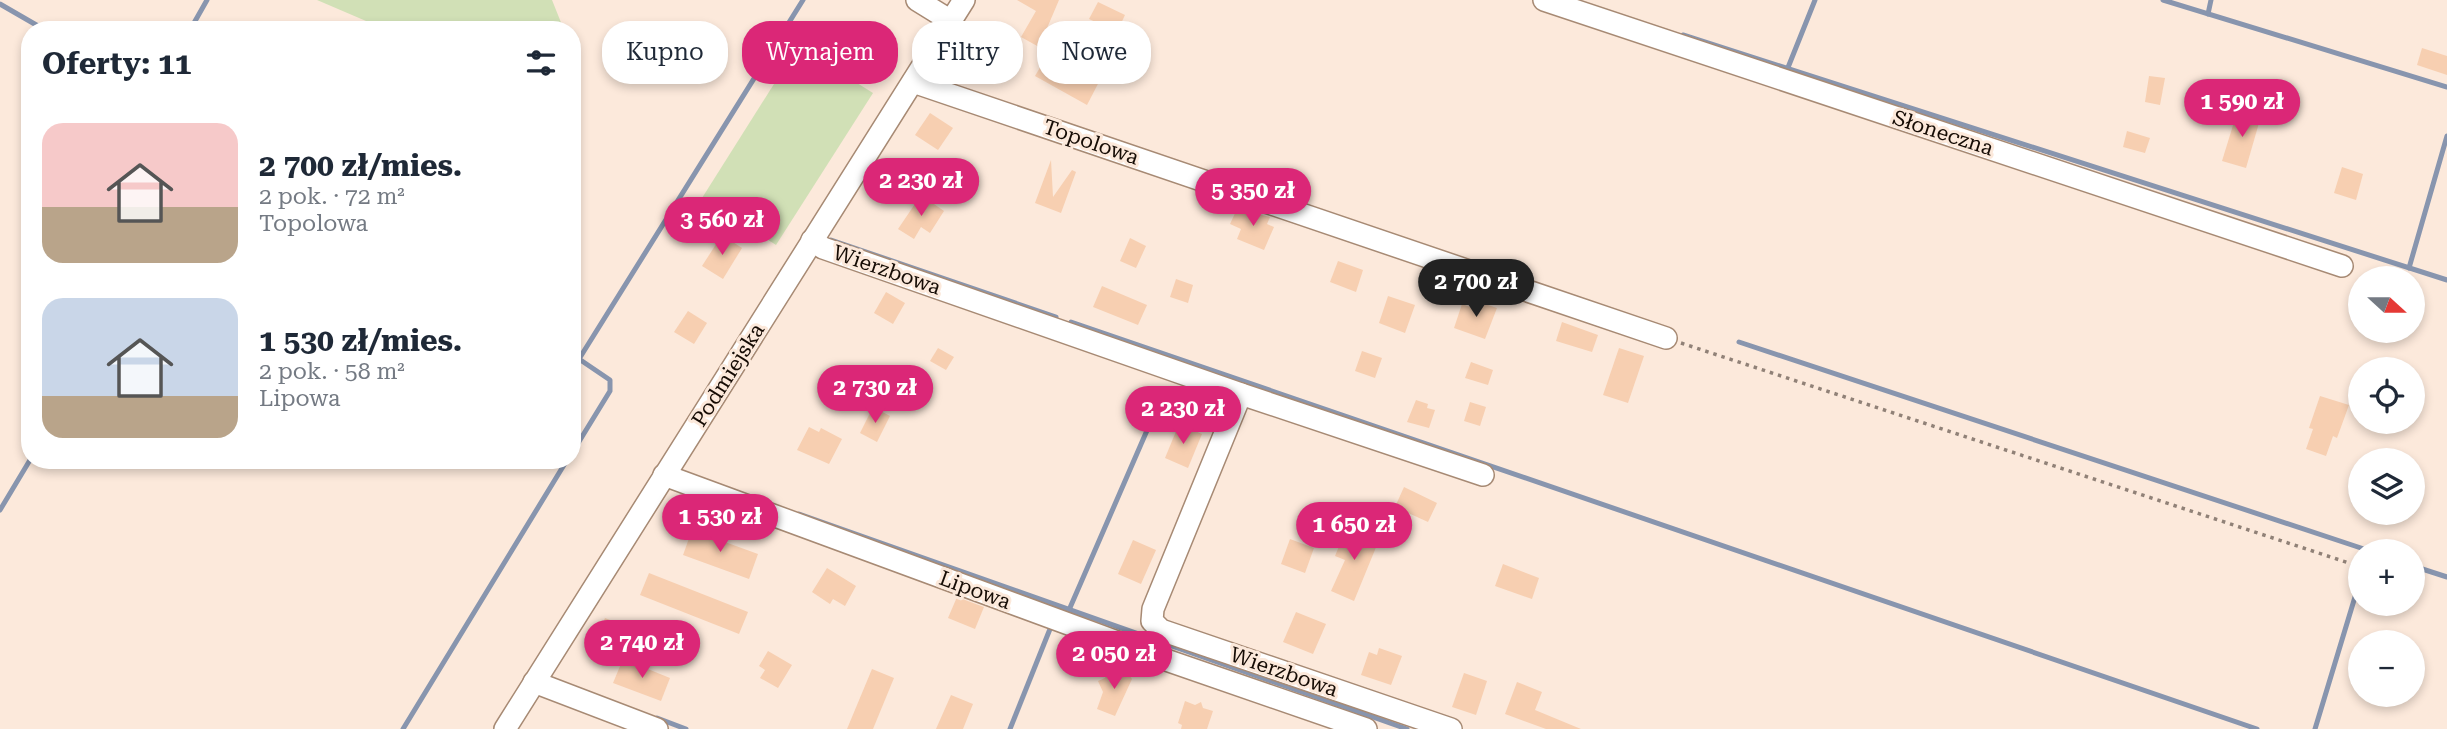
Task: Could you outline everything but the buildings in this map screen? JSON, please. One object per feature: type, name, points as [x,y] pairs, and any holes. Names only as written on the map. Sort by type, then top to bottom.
[{"type":"street","points":[[917,0],[951,21]]},
{"type":"street","name":"Podmiejska","points":[[951,21],[964,0]]},
{"type":"street","name":"Słoneczna","points":[[1544,0],[2342,266]]},
{"type":"street","name":"Podmiejska","points":[[505,729],[912,84]]},
{"type":"street","name":"Topolowa","points":[[919,84],[1666,338]]},
{"type":"street","name":"Wierzbowa","points":[[812,240],[823,248],[1241,394],[1483,475]]},
{"type":"street","name":"Wierzbowa","points":[[1241,394],[1153,609],[1152,621],[1161,630],[1451,729]]},
{"type":"street","name":"Lipowa","points":[[664,475],[1169,661],[1366,729]]},
{"type":"street","points":[[534,682],[657,729]]},
{"type":"path","points":[[1666,338],[2348,563]]},
{"type":"green space","points":[[317,0],[552,0],[560,21],[366,21]]},
{"type":"green space","points":[[774,84],[859,84],[873,93],[776,245],[702,198]]},
{"type":"waterway","points":[[195,21],[207,0]]},
{"type":"waterway","points":[[581,356],[803,0]]},
{"type":"waterway","points":[[1787,70],[1815,0]]},
{"type":"waterway","points":[[2163,0],[2447,87]]},
{"type":"waterway","points":[[2208,14],[2211,0]]},
{"type":"waterway","points":[[0,4],[29,21]]},
{"type":"waterway","points":[[1683,35],[2447,280]]},
{"type":"waterway","points":[[2410,266],[2447,136]]},
{"type":"waterway","points":[[831,240],[1056,317]]},
{"type":"waterway","points":[[1071,322],[2257,729]]},
{"type":"waterway","points":[[1739,342],[2348,544]]},
{"type":"waterway","points":[[581,360],[610,380],[610,391],[581,438]]},
{"type":"waterway","points":[[1069,610],[1165,389]]},
{"type":"waterway","points":[[0,510],[25,469]]},
{"type":"waterway","points":[[403,729],[562,469]]},
{"type":"waterway","points":[[799,514],[1407,729]]},
{"type":"waterway","points":[[2425,570],[2447,577]]},
{"type":"waterway","points":[[2315,729],[2349,616]]},
{"type":"waterway","points":[[1010,729],[1050,629]]},
{"type":"waterway","points":[[657,718],[686,729]]}]
